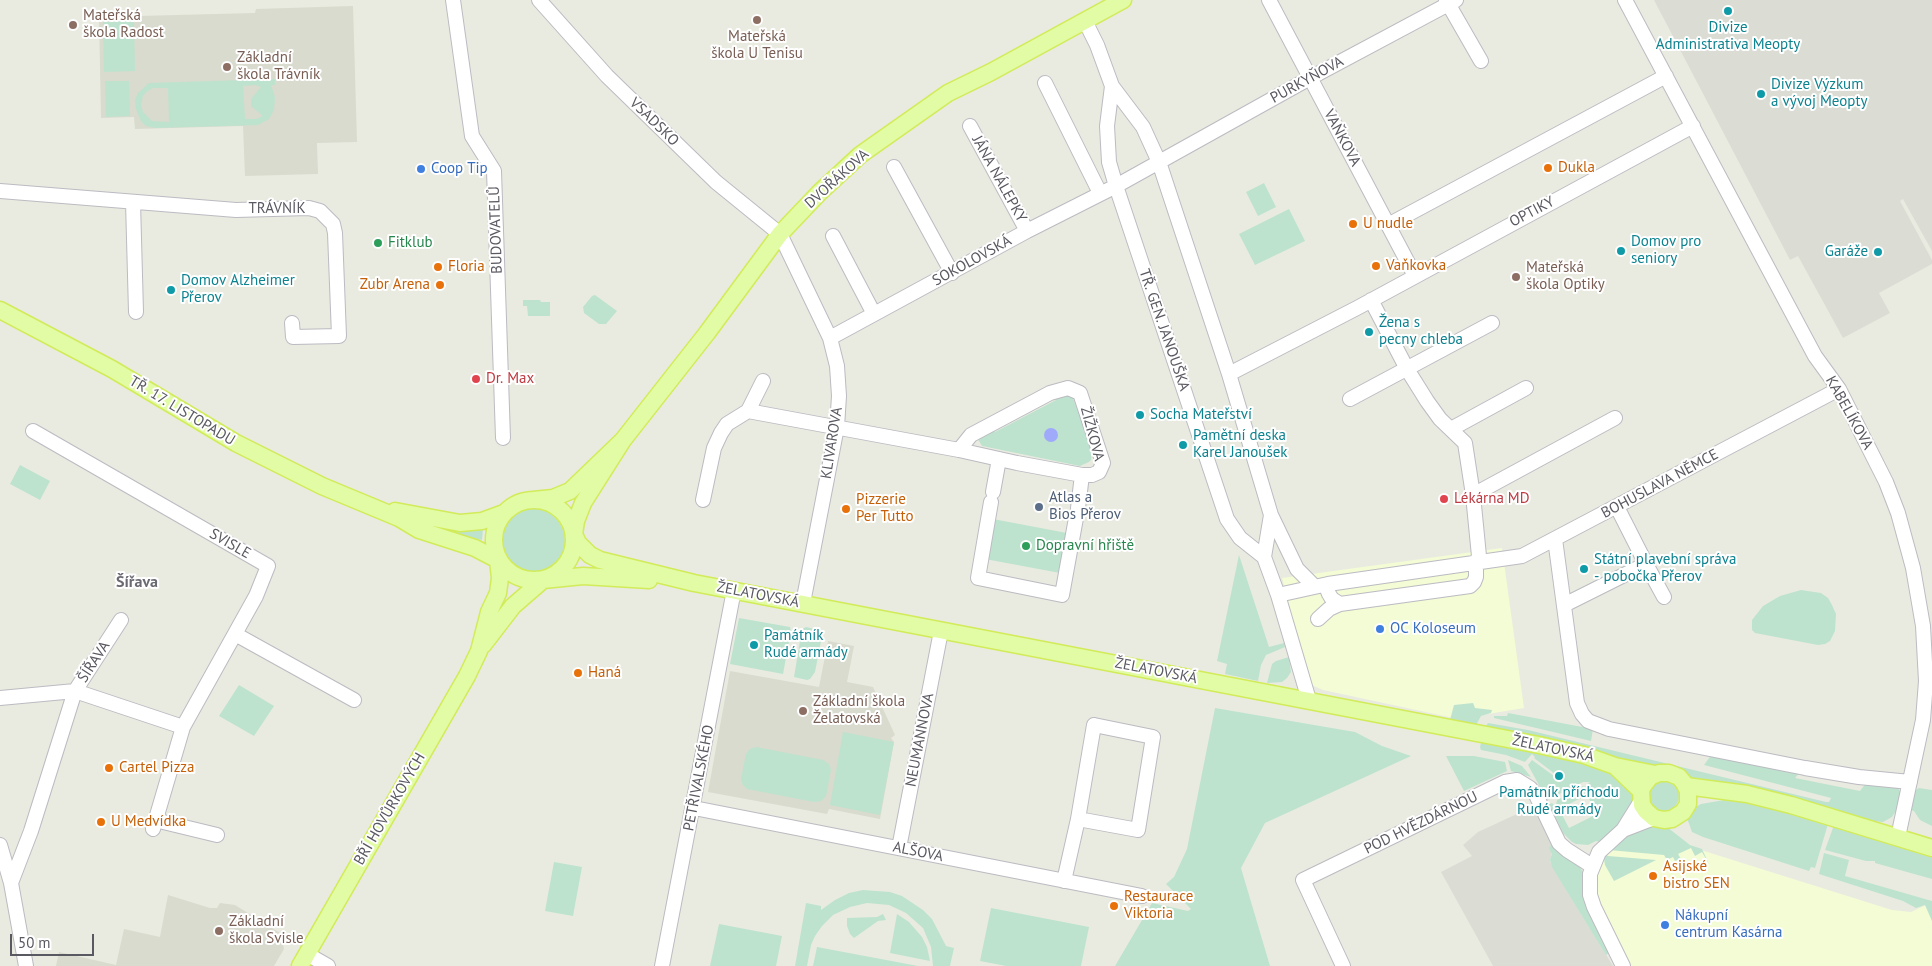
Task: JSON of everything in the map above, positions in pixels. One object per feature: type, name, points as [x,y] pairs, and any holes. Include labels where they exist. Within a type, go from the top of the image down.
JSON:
[{"type":"main road","name":"DVOŘÁKOVA","points":[[574,534],[576,521],[583,503],[623,440],[707,333],[780,234],[820,192],[860,155],[948,93],[991,72],[1123,0]]},
{"type":"main road","name":"TŘ. 17. LISTOPADU","points":[[0,310],[112,369],[236,443],[322,486],[399,518],[419,530],[466,544],[498,560]]},
{"type":"main road","name":"DVOŘÁKOVA","points":[[533,500],[553,498],[570,491],[623,440]]},
{"type":"main road","points":[[533,500],[549,503],[562,512],[572,526],[574,534],[573,551],[565,566],[551,577],[543,580],[525,580],[510,573],[498,560],[495,552],[494,534],[499,519],[517,503],[533,500]]},
{"type":"main road","name":"TŘ. 17. LISTOPADU","points":[[366,504],[429,518],[460,522],[482,521],[504,513]]},
{"type":"main road","name":"ŽELATOVSKÁ","points":[[574,534],[582,549],[600,560],[694,583],[1309,700],[1584,755],[1615,766],[1655,774],[1662,772],[1673,774],[1682,780],[1686,786],[1747,794],[1792,805],[1932,848]]},
{"type":"main road","name":"BŘÍ HOVŮRKOVÝCH","points":[[479,651],[489,612],[498,593],[500,578],[498,560]]},
{"type":"main road","name":"ŽELATOVSKÁ","points":[[543,580],[583,576],[694,583]]},
{"type":"main road","name":"BŘÍ HOVŮRKOVÝCH","points":[[303,960],[479,651],[513,606],[543,580]]},
{"type":"main road","name":"ŽELATOVSKÁ","points":[[1615,766],[1641,796],[1646,811],[1654,818],[1672,819],[1683,812],[1688,804],[1726,792]]},
{"type":"main road","points":[[1641,796],[1646,781],[1655,774]]},
{"type":"main road","points":[[1686,786],[1688,804]]},
{"type":"street","name":"BUDOVATELŮ","points":[[453,0],[472,136],[494,171],[503,438]]},
{"type":"street","name":"VAŇKOVA","points":[[1269,0],[1415,276]]},
{"type":"street","name":"KABELÍKOVA","points":[[1625,0],[1815,356],[1839,389],[1892,495],[1913,568],[1923,626],[1926,681],[1924,720],[1898,837]]},
{"type":"street","name":"KABELÍKOVA","points":[[1634,0],[1639,26]]},
{"type":"street","name":"PURKYŇOVA","points":[[1116,186],[1450,1]]},
{"type":"street","points":[[1450,1],[1481,61]]},
{"type":"street","name":"VSADSKO","points":[[544,3],[607,76],[716,182],[780,234]]},
{"type":"street","name":"TŘ. GEN. JANOUŠKA","points":[[1085,21],[1097,45],[1112,86],[1143,127],[1159,162],[1230,374],[1270,514],[1264,557],[1278,595],[1309,700]]},
{"type":"street","points":[[1388,226],[1666,76]]},
{"type":"street","points":[[1045,83],[1100,193]]},
{"type":"street","name":"TŘ. GEN. JANOUŠKA","points":[[1112,86],[1107,126],[1109,162],[1116,186],[1227,519],[1240,538],[1264,557]]},
{"type":"street","name":"JÁNA NÁLEPKY","points":[[970,126],[1028,231]]},
{"type":"street","name":"OPTIKY","points":[[1230,374],[1372,300],[1693,126]]},
{"type":"street","points":[[894,167],[952,273]]},
{"type":"street","name":"SOKOLOVSKÁ","points":[[830,338],[1028,231],[1116,186]]},
{"type":"street","name":"TRÁVNÍK","points":[[0,191],[236,210],[309,208],[320,211],[333,224],[335,233],[339,336],[293,337],[292,323]]},
{"type":"street","points":[[133,202],[136,312]]},
{"type":"street","name":"KLIVAROVA","points":[[780,234],[830,338],[837,366],[839,396],[837,427],[803,603]]},
{"type":"street","points":[[833,236],[874,314]]},
{"type":"street","points":[[1318,619],[1329,609],[1340,604],[1470,586],[1475,580],[1478,556],[1473,494],[1465,443],[1440,419],[1407,369],[1372,300]]},
{"type":"street","points":[[1350,399],[1492,323]]},
{"type":"street","points":[[703,500],[714,448],[721,433],[727,424],[748,411],[763,381]]},
{"type":"street","name":"ŽIŽKOVA","points":[[748,411],[1082,474],[1092,475],[1099,472],[1103,462],[1080,393],[1068,388],[1050,393],[971,435],[959,450]]},
{"type":"street","points":[[1451,429],[1526,388]]},
{"type":"street","name":"BOHUSLAVA NĚMCE","points":[[1278,595],[1314,586],[1522,556],[1839,389]]},
{"type":"street","points":[[1473,494],[1616,418]]},
{"type":"street","name":"SVISLE","points":[[33,431],[268,566],[256,596],[236,634],[183,727],[154,824],[218,835]]},
{"type":"street","points":[[999,459],[978,578],[1062,595],[1082,474]]},
{"type":"street","points":[[1617,507],[1664,597]]},
{"type":"street","points":[[1270,514],[1297,569],[1314,586]]},
{"type":"street","points":[[1555,539],[1577,703],[1582,714],[1592,724],[1805,768],[1859,777],[1910,782]]},
{"type":"street","points":[[1564,605],[1646,564]]},
{"type":"street","points":[[1328,584],[1327,589],[1332,599],[1340,604]]},
{"type":"street","name":"PETŘIVALSKÉHO","points":[[662,966],[694,808],[734,590]]},
{"type":"street","name":"ŠÍŘAVA","points":[[0,698],[75,691],[121,620]]},
{"type":"street","name":"NEUMANNOVA","points":[[899,848],[940,631]]},
{"type":"street","points":[[236,634],[354,700]]},
{"type":"street","points":[[11,883],[31,831],[75,691],[183,727]]},
{"type":"street","points":[[1064,881],[1078,819],[1094,726],[1153,737],[1138,830],[1078,819]]},
{"type":"street","name":"POD HVĚZDÁRNOU","points":[[1343,966],[1304,880],[1500,784],[1513,780],[1526,784],[1536,794],[1559,843],[1592,866]]},
{"type":"street","points":[[1623,966],[1594,907],[1590,881],[1592,866],[1599,852],[1623,830],[1641,796]]},
{"type":"street","name":"ALŠOVA","points":[[694,808],[1142,896]]},
{"type":"street","points":[[1623,830],[1654,818]]},
{"type":"street","points":[[0,845],[11,883],[26,966]]},
{"type":"street","points":[[303,960],[328,966]]},
{"type":"shaded area","points":[[1654,0],[1932,0],[1932,251],[1903,199],[1900,201],[1932,260],[1932,264],[1879,293],[1890,313],[1843,338],[1798,256],[1790,260]]},
{"type":"shaded area","name":"Základní škola Trávník","points":[[353,6],[357,142],[317,143],[318,174],[245,176],[243,126],[135,129],[134,117],[101,118],[99,17],[255,13],[256,9]]},
{"type":"shaded area","points":[[134,21],[135,71],[104,72],[103,22]]},
{"type":"shaded area","points":[[275,79],[275,85],[271,85],[275,97],[274,110],[269,119],[258,125],[155,128],[146,126],[141,121],[136,109],[135,100],[138,93],[149,83]],"holes":[[[255,85],[261,87],[251,99],[251,106],[263,116],[256,119],[245,119],[243,86]],[[153,88],[168,88],[169,122],[152,121],[143,112],[141,105],[143,96]]]},
{"type":"shaded area","points":[[105,81],[129,81],[130,116],[106,117]]},
{"type":"shaded area","points":[[1264,183],[1276,207],[1258,216],[1246,192]]},
{"type":"shaded area","points":[[1289,209],[1305,241],[1255,265],[1239,234]]},
{"type":"shaded area","points":[[595,295],[617,311],[606,324],[599,324],[584,313],[583,307]]},
{"type":"shaded area","points":[[523,300],[550,302],[550,316],[528,316],[527,306],[523,306]]},
{"type":"shaded area","points":[[1050,393],[1072,395],[1092,450],[1089,462],[1080,466],[982,446],[974,433],[991,424],[995,432],[1056,400]]},
{"type":"shaded area","points":[[20,465],[50,481],[40,500],[10,484]]},
{"type":"shaded area","points":[[532,508],[545,511],[555,518],[562,528],[565,541],[562,554],[555,564],[545,571],[532,574],[519,571],[509,564],[502,554],[499,541],[502,528],[509,518],[519,511]]},
{"type":"shaded area","name":"Dopravní hřiště","points":[[993,519],[1067,533],[1060,573],[985,559]]},
{"type":"shaded area","points":[[451,528],[483,529],[482,540],[450,533]]},
{"type":"shaded area","points":[[1502,548],[1524,708],[1458,719],[1323,690],[1309,684],[1282,578]]},
{"type":"shaded area","points":[[1239,555],[1269,647],[1284,643],[1285,647],[1266,655],[1261,665],[1258,681],[1225,674],[1227,664],[1217,661]]},
{"type":"shaded area","points":[[1801,590],[1821,593],[1828,598],[1832,605],[1836,614],[1835,631],[1830,641],[1818,645],[1755,633],[1752,630],[1752,620],[1763,606],[1780,596]]},
{"type":"shaded area","points":[[739,618],[790,627],[791,631],[783,674],[730,664]]},
{"type":"shaded area","points":[[806,627],[823,631],[815,672],[807,680],[794,677],[802,629]]},
{"type":"shaded area","name":"Základní škola Želatovská","points":[[828,641],[854,646],[847,682],[873,687],[895,735],[891,738],[894,742],[880,819],[829,809],[827,814],[708,792],[730,671],[819,687]]},
{"type":"shaded area","points":[[1289,657],[1291,672],[1287,678],[1282,682],[1267,683],[1272,664]]},
{"type":"shaded area","points":[[239,685],[274,706],[254,736],[219,716]]},
{"type":"shaded area","points":[[1473,703],[1475,708],[1492,710],[1491,713],[1481,716],[1476,725],[1450,720],[1454,705]]},
{"type":"shaded area","points":[[1215,708],[1355,732],[1382,746],[1411,756],[1265,823],[1241,868],[1270,966],[1115,966],[1152,903],[1188,911],[1191,909],[1166,884],[1174,877],[1187,849]]},
{"type":"shaded area","points":[[1508,713],[1593,729],[1591,741],[1494,718],[1494,716],[1507,716]]},
{"type":"shaded area","points":[[1488,723],[1528,730],[1826,802],[1829,802],[1831,798],[1704,765],[1712,754],[1800,772],[1795,778],[1860,791],[1866,783],[1897,786],[1901,793],[1899,806],[1892,817],[1883,822],[1871,821],[1750,786],[1691,779],[1655,767],[1634,764],[1590,749],[1486,726]]},
{"type":"shaded area","points":[[843,732],[894,742],[880,815],[830,805]]},
{"type":"shaded area","points":[[1481,743],[1581,761],[1615,774],[1632,791],[1634,799],[1619,824],[1600,842],[1596,841],[1588,845],[1576,844],[1563,833],[1549,804],[1552,803],[1559,810],[1556,805],[1557,800],[1580,789],[1582,786],[1584,787],[1590,782],[1583,782],[1547,800],[1528,765],[1532,760],[1554,776],[1554,779],[1557,772],[1555,774],[1534,758],[1532,754],[1525,762],[1506,755],[1481,750]],"holes":[[[1587,795],[1597,814],[1569,828],[1559,809]]]},
{"type":"shaded area","points":[[756,747],[823,760],[829,764],[831,770],[826,796],[821,801],[814,802],[747,789],[741,779],[746,754],[750,749]]},
{"type":"shaded area","points":[[1446,756],[1474,756],[1505,762],[1507,771],[1464,791]]},
{"type":"shaded area","points":[[1508,760],[1522,766],[1531,777],[1511,771]]},
{"type":"shaded area","points":[[1664,781],[1670,782],[1678,790],[1678,802],[1670,810],[1664,811],[1658,810],[1650,802],[1649,796],[1650,790],[1658,782]]},
{"type":"shaded area","points":[[1919,788],[1932,790],[1932,826],[1920,820],[1914,811],[1910,810],[1914,791]]},
{"type":"shaded area","points":[[1730,799],[1744,801],[1828,824],[1815,868],[1811,867],[1809,871],[1692,832],[1687,818],[1692,809],[1701,804]]},
{"type":"shaded area","points":[[1534,806],[1553,847],[1550,862],[1613,966],[1493,966],[1441,872],[1472,856],[1463,845],[1478,832]]},
{"type":"shaded area","points":[[1650,825],[1667,827],[1690,845],[1702,849],[1709,864],[1702,852],[1695,856],[1691,848],[1678,854],[1681,859],[1675,861],[1673,857],[1667,860],[1664,855],[1609,850],[1628,835]]},
{"type":"shaded area","points":[[1834,825],[1932,855],[1932,879],[1875,863],[1875,861],[1866,861],[1825,850]]},
{"type":"shaded area","points":[[1626,837],[1686,843],[1701,850],[1892,910],[1911,912],[1926,905],[1932,918],[1932,966],[1630,966],[1597,901],[1596,876],[1603,857]]},
{"type":"shaded area","points":[[1553,843],[1578,864],[1583,872],[1585,902],[1609,953],[1606,955],[1552,867],[1550,860],[1552,854],[1549,848]]},
{"type":"shaded area","points":[[1824,853],[1849,860],[1845,876],[1932,901],[1932,921],[1925,905],[1916,908],[1903,901],[1819,874]]},
{"type":"shaded area","points":[[1606,855],[1656,860],[1614,881],[1605,865],[1604,859]]},
{"type":"shaded area","points":[[554,862],[582,867],[573,916],[545,911]]},
{"type":"shaded area","points":[[863,890],[890,892],[902,896],[923,910],[932,919],[946,946],[954,948],[950,966],[933,966],[931,947],[923,928],[906,913],[889,905],[867,903],[850,907],[833,915],[815,936],[811,945],[807,966],[795,966],[806,903],[821,906],[821,910],[849,893]]},
{"type":"shaded area","name":"Základní škola Svisle","points":[[168,895],[210,908],[217,908],[220,903],[235,905],[280,933],[284,949],[274,966],[56,966],[59,952],[116,965],[124,929],[160,937]]},
{"type":"shaded area","points":[[991,908],[1089,927],[1081,966],[1006,966],[980,961]]},
{"type":"shaded area","points":[[883,914],[886,920],[878,921],[854,938],[850,934],[847,918],[877,917]]},
{"type":"shaded area","points":[[897,914],[909,922],[922,937],[927,947],[930,961],[890,953]]},
{"type":"shaded area","points":[[719,924],[782,936],[776,966],[710,966]]},
{"type":"shaded area","points":[[817,947],[918,966],[813,966]]},
{"type":"water","points":[[1048,428],[1054,428],[1058,435],[1054,442],[1048,442],[1044,438],[1044,432]]},
{"type":"place","name":"Divize Administrativa Meopty","points":[[1728,11]]},
{"type":"place","name":"Mateřská škola U Tenisu","points":[[757,20]]},
{"type":"place","name":"Mateřská škola Radost","points":[[73,25]]},
{"type":"place","name":"Základní škola Trávník","points":[[227,67]]},
{"type":"place","name":"Divize Výzkum a vývoj Meopty","points":[[1761,94]]},
{"type":"place","name":"Dukla","points":[[1548,168]]},
{"type":"place","name":"Coop Tip","points":[[421,169]]},
{"type":"place","name":"U nudle","points":[[1353,224]]},
{"type":"place","name":"Fitklub","points":[[378,243]]},
{"type":"place","name":"Domov pro seniory","points":[[1621,251]]},
{"type":"place","name":"Garáže","points":[[1878,252]]},
{"type":"place","name":"Vaňkovka","points":[[1376,266]]},
{"type":"place","name":"Floria","points":[[438,267]]},
{"type":"place","name":"Mateřská škola Optiky","points":[[1516,277]]},
{"type":"place","name":"Zubr Arena","points":[[440,285]]},
{"type":"place","name":"Domov Alzheimer Přerov","points":[[171,290]]},
{"type":"place","name":"Žena s pecny chleba","points":[[1369,332]]},
{"type":"place","name":"Dr. Max","points":[[476,379]]},
{"type":"place","name":"Socha Mateřství","points":[[1140,415]]},
{"type":"place","name":"Pamětní deska Karel Janoušek","points":[[1183,445]]},
{"type":"place","name":"Lékárna MD","points":[[1444,499]]},
{"type":"place","name":"Atlas a Bios Přerov","points":[[1039,507]]},
{"type":"place","name":"Pizzerie Per Tutto","points":[[846,509]]},
{"type":"place","name":"Dopravní hřiště","points":[[1026,546]]},
{"type":"place","name":"Státní plavební správa - pobočka Přerov","points":[[1584,569]]},
{"type":"place","name":"OC Koloseum","points":[[1380,629]]},
{"type":"place","name":"Památník Rudé armády","points":[[754,645]]},
{"type":"place","name":"Haná","points":[[578,673]]},
{"type":"place","name":"Základní škola Želatovská","points":[[803,711]]},
{"type":"place","name":"Cartel Pizza","points":[[109,768]]},
{"type":"place","name":"Památník příchodu Rudé armády","points":[[1559,776]]},
{"type":"place","name":"U Medvídka","points":[[101,822]]},
{"type":"place","name":"Asijské bistro SEN","points":[[1653,876]]},
{"type":"place","name":"Restaurace Viktoria","points":[[1114,906]]},
{"type":"place","name":"Nákupní centrum Kasárna","points":[[1665,925]]},
{"type":"place","name":"Základní škola Svisle","points":[[219,931]]},
{"type":"district","name":"Šířava","points":[[137,582]]}]
